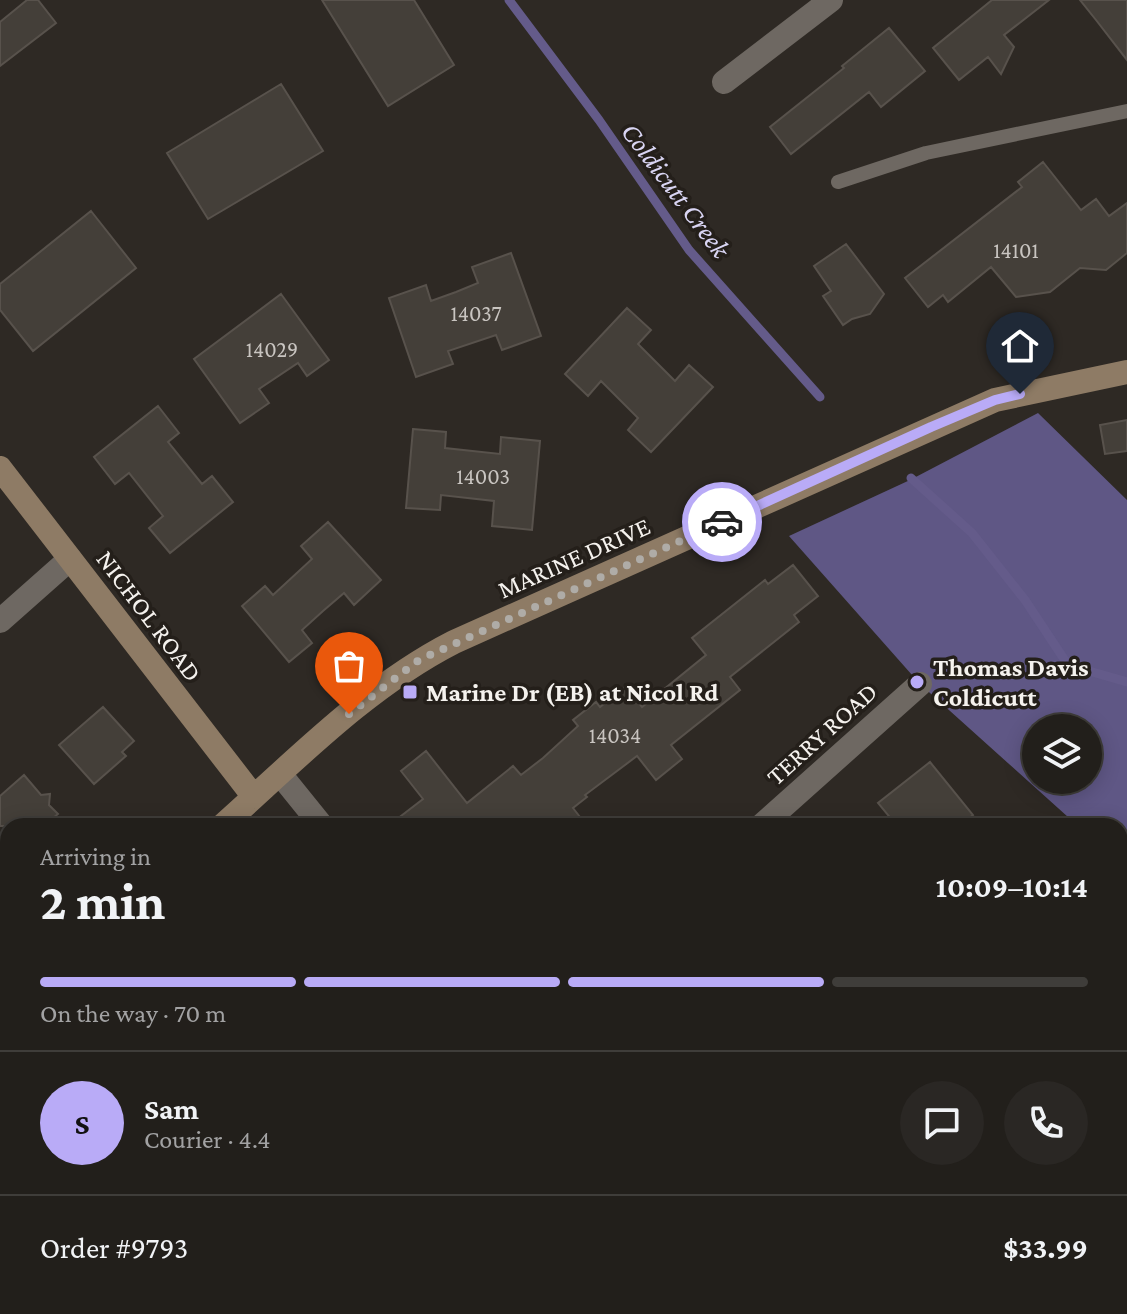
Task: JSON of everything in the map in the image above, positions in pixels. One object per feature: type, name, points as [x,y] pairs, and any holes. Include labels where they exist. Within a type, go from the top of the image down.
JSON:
[{"type":"street","points":[[724,82],[831,0]]},
{"type":"street","name":"MARINE DRIVE","points":[[231,818],[372,694],[419,660],[454,642],[995,400],[1127,372]]},
{"type":"street","name":"NICHOL ROAD","points":[[0,468],[254,797]]},
{"type":"street","points":[[0,621],[70,559]]},
{"type":"street","name":"TERRY ROAD","points":[[770,818],[920,684]]},
{"type":"street","points":[[280,774],[316,818]]},
{"type":"lane","points":[[838,182],[926,153],[1127,111]]},
{"type":"shaded area","points":[[1038,413],[1127,500],[1127,818],[1069,818],[1042,794],[1102,794],[1102,714],[1022,714],[1022,776],[920,684],[789,536],[910,480]]},
{"type":"building","points":[[27,0],[38,0],[56,23],[0,66],[0,22]]},
{"type":"building","points":[[322,0],[414,0],[454,65],[388,106]]},
{"type":"building","points":[[992,0],[1049,0],[1004,35],[1014,47],[1001,74],[988,57],[959,80],[933,48]]},
{"type":"building","points":[[1080,0],[1127,0],[1127,60],[1096,20]]},
{"type":"building","points":[[889,28],[925,71],[881,107],[869,92],[791,154],[770,127]]},
{"type":"building","points":[[281,84],[323,151],[208,219],[167,153]]},
{"type":"building","points":[[1043,162],[1081,210],[1096,199],[1109,216],[1127,203],[1127,253],[1106,270],[1080,268],[1050,292],[1016,297],[991,267],[948,302],[943,295],[928,307],[905,278],[1022,187],[1018,182]]},
{"type":"building","points":[[91,211],[136,268],[33,351],[0,310],[0,284]]},
{"type":"building","points":[[846,244],[884,294],[870,314],[843,325],[823,296],[831,291],[814,266]]},
{"type":"building","points":[[511,253],[541,336],[502,350],[496,335],[448,351],[453,364],[416,377],[389,298],[426,285],[431,301],[456,292],[478,283],[472,267]]},
{"type":"building","points":[[281,294],[329,360],[307,376],[298,363],[259,389],[269,403],[240,423],[194,359]]},
{"type":"building","points":[[627,308],[651,330],[638,344],[675,381],[689,365],[713,387],[651,452],[628,430],[638,418],[601,381],[588,396],[565,374]]},
{"type":"building","points":[[158,406],[179,433],[168,442],[202,484],[212,476],[233,502],[170,553],[149,528],[163,516],[129,473],[115,484],[94,457]]},
{"type":"building","points":[[1127,420],[1127,451],[1105,454],[1100,425]]},
{"type":"building","points":[[413,429],[446,432],[445,448],[500,454],[501,437],[540,441],[532,530],[492,526],[494,501],[441,495],[440,510],[406,508]]},
{"type":"building","points":[[328,522],[381,580],[354,605],[344,593],[323,611],[302,630],[312,643],[289,662],[242,606],[265,586],[273,595],[312,559],[301,546]]},
{"type":"building","points":[[793,565],[818,596],[794,615],[799,622],[730,677],[740,690],[671,745],[682,759],[656,780],[637,756],[585,795],[587,797],[573,808],[581,818],[398,818],[423,799],[401,771],[426,751],[467,803],[513,766],[521,775],[543,758],[578,726],[573,720],[596,702],[600,707],[626,686],[642,707],[706,655],[692,638],[765,580],[768,584]]},
{"type":"building","points":[[103,707],[134,741],[122,752],[126,756],[94,784],[59,745]]},
{"type":"building","points":[[930,762],[973,815],[969,818],[890,818],[878,803]]},
{"type":"building","points":[[24,775],[41,795],[50,794],[49,805],[58,814],[53,818],[0,818],[0,796]]},
{"type":"waterway","name":"Coldicutt Creek","points":[[509,0],[599,120],[689,250],[820,397]]},
{"type":"waterway","name":"Coldicutt Creek","points":[[911,478],[972,533],[1025,600],[1068,665],[1127,682]]},
{"type":"way so far","points":[[349,714],[419,660],[722,522]]},
{"type":"place","name":"Thomas Davis Coldicutt","points":[[917,682]]},
{"type":"place","name":"Marine Dr (EB) at Nicol Rd","points":[[410,692]]},
{"type":"route","points":[[722,522],[931,427],[995,400],[1020,394]]}]
